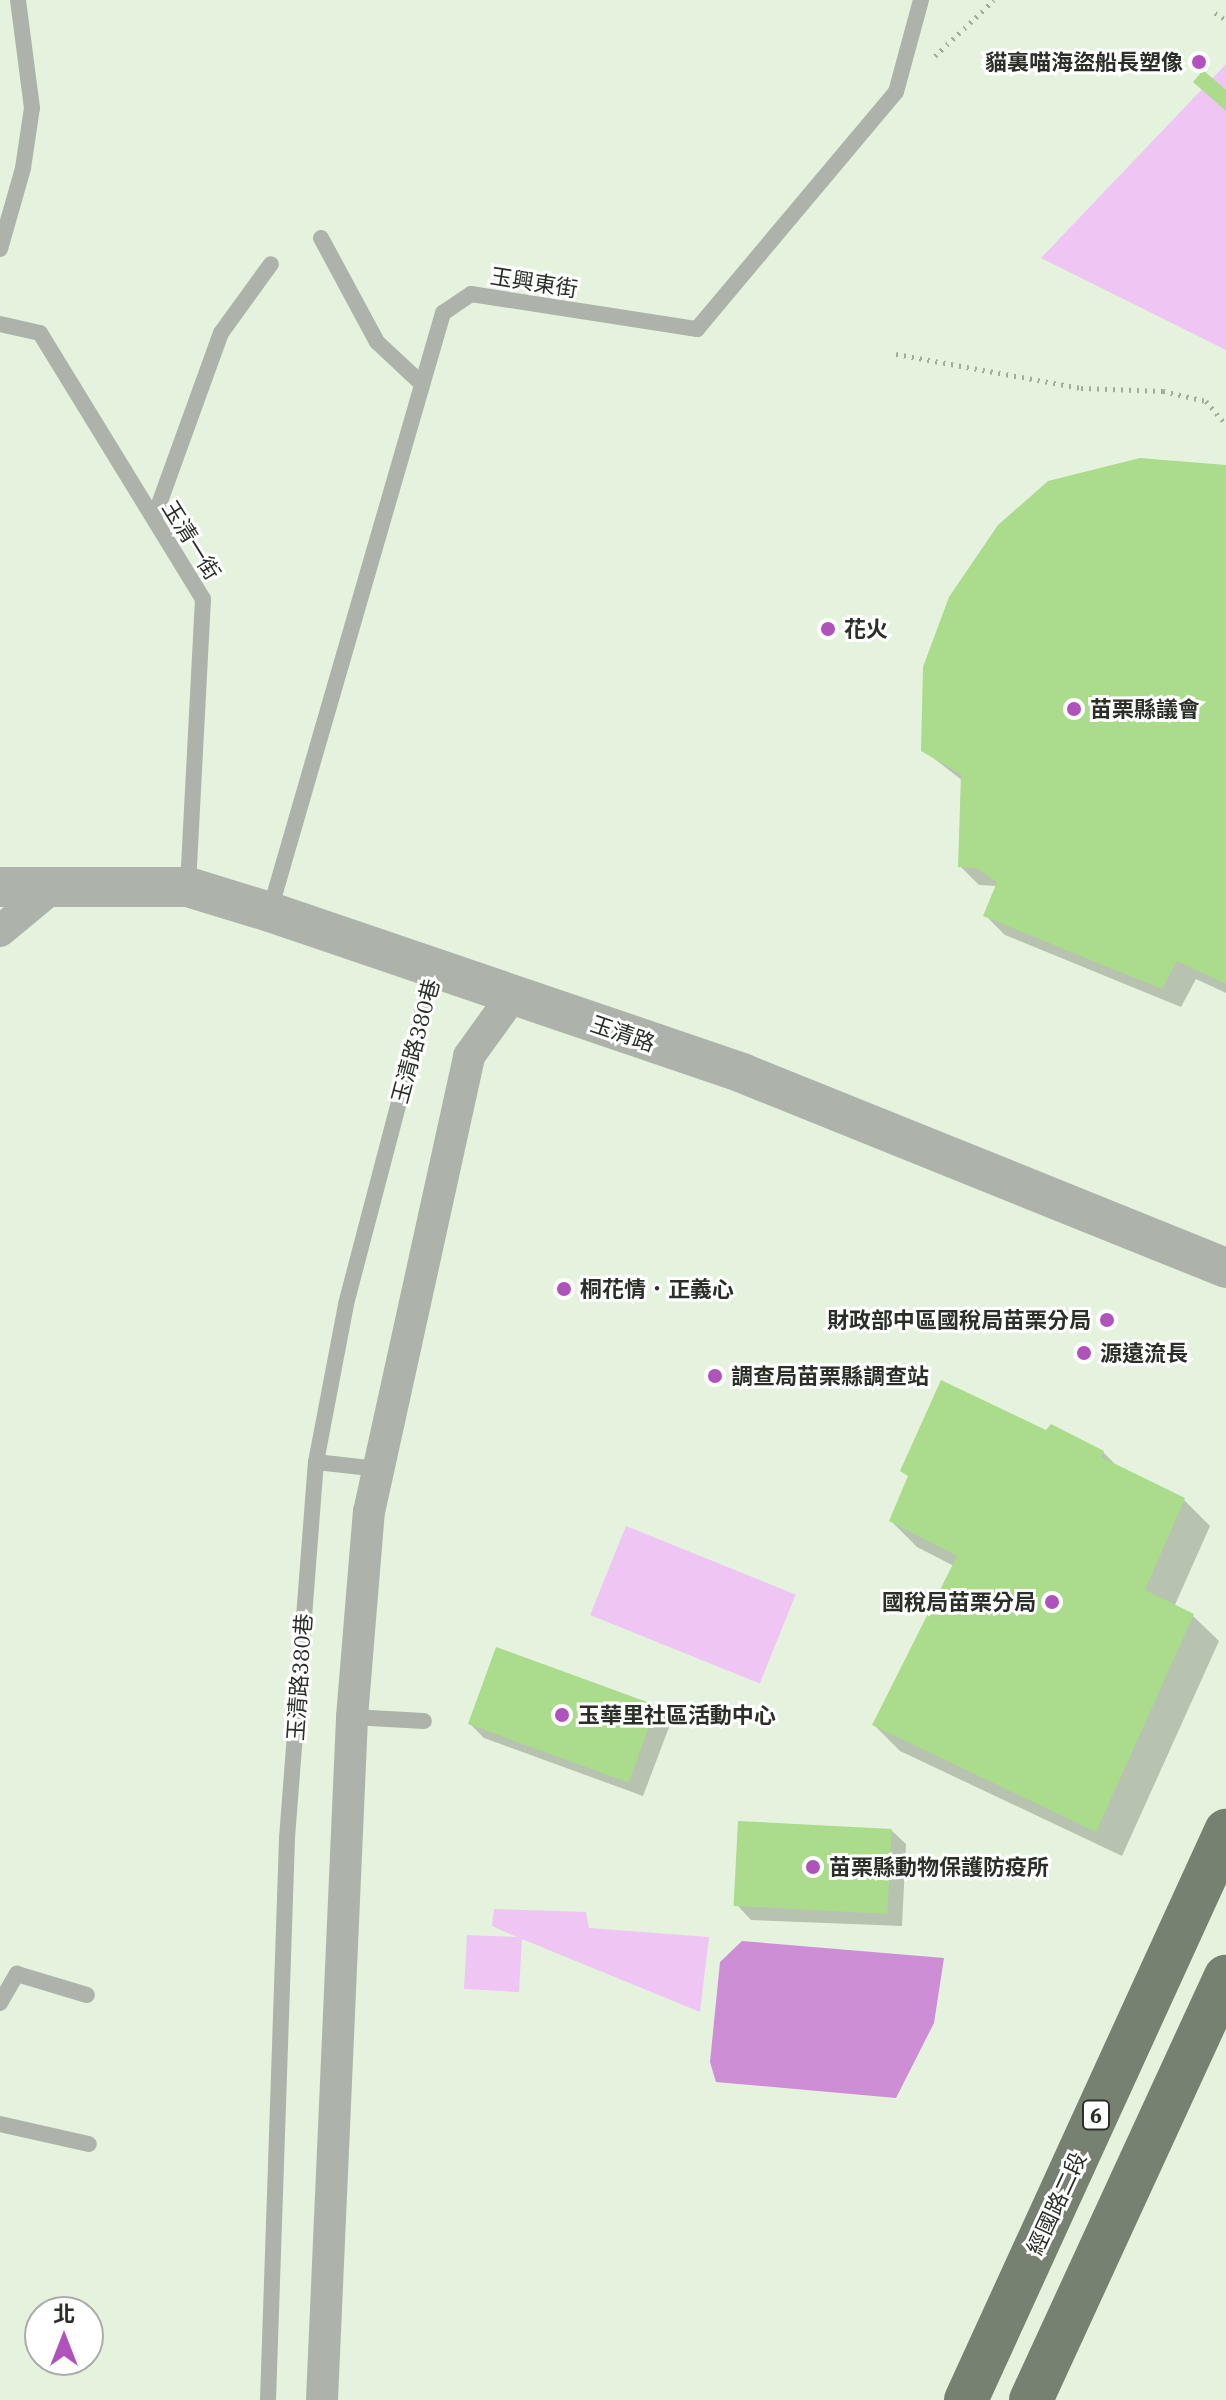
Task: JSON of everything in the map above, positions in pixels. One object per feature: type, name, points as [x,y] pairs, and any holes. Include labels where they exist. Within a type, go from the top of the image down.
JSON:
[{"type":"main road","name":"經國路二段","points":[[966,2400],[1226,1831]]},
{"type":"main road","points":[[1031,2400],[1226,1977]]},
{"type":"street","name":"玉清路","points":[[0,887],[188,887],[270,912],[742,1073],[1226,1268]]},
{"type":"street","points":[[0,931],[53,887]]},
{"type":"street","points":[[322,2400],[352,1717],[378,1469],[469,1056],[513,995]]},
{"type":"lane","points":[[0,249],[23,168],[32,108],[18,0]]},
{"type":"lane","name":"玉興東街","points":[[270,912],[443,313],[471,294],[697,329],[896,92],[921,0]]},
{"type":"lane","points":[[321,238],[377,342],[422,384]]},
{"type":"lane","points":[[154,518],[221,333],[271,264]]},
{"type":"lane","name":"玉清一街","points":[[0,324],[40,333],[203,599],[188,887]]},
{"type":"lane","name":"玉清路380巷","points":[[268,2400],[287,1838],[316,1462],[346,1304],[434,967]]},
{"type":"lane","points":[[316,1462],[378,1469]]},
{"type":"lane","points":[[352,1717],[424,1721]]},
{"type":"lane","points":[[0,2003],[17,1974],[87,1995]]},
{"type":"lane","points":[[0,2124],[89,2144]]},
{"type":"path","points":[[896,92],[994,0]]},
{"type":"path","points":[[1215,13],[1226,20]]},
{"type":"path","points":[[896,354],[1066,386],[1163,391],[1206,401],[1226,425]]},
{"type":"shaded area","points":[[1226,64],[1226,350],[1041,258]]},
{"type":"shaded area","points":[[626,1526],[796,1595],[760,1684],[590,1615]]},
{"type":"shaded area","points":[[494,1909],[586,1912],[589,1928],[709,1937],[700,2012],[522,1939],[519,1992],[464,1989],[467,1935],[517,1937],[492,1926]]},
{"type":"shaded area","points":[[742,1941],[944,1958],[934,2023],[896,2098],[716,2082],[710,2062],[720,1962]]},
{"type":"building","points":[[1203,70],[1226,90],[1226,111],[1193,82]]},
{"type":"building","name":"苗栗縣議會","points":[[1140,458],[1226,465],[1226,984],[1177,961],[1162,989],[983,916],[997,882],[976,868],[958,867],[961,774],[921,751],[923,667],[949,597],[998,525],[1048,481]]},
{"type":"building","name":"國稅局苗栗分局","points":[[941,1380],[1046,1430],[1051,1424],[1104,1451],[1101,1457],[1185,1498],[1145,1590],[1194,1614],[1096,1832],[872,1725],[957,1556],[889,1521],[908,1476],[900,1471]]},
{"type":"building","name":"玉華里社區活動中心","points":[[496,1647],[657,1705],[629,1783],[468,1724]]},
{"type":"building","name":"苗栗縣動物保護防疫所","points":[[738,1821],[892,1829],[887,1914],[734,1906]]},
{"type":"place","name":"貓裏喵海盜船長塑像","points":[[1199,62]]},
{"type":"place","name":"花火","points":[[828,629]]},
{"type":"place","name":"苗栗縣議會","points":[[1074,709]]},
{"type":"place","name":"桐花情．正義心","points":[[564,1289]]},
{"type":"place","name":"財政部中區國稅局苗栗分局","points":[[1107,1320]]},
{"type":"place","name":"源遠流長","points":[[1084,1353]]},
{"type":"place","name":"調查局苗栗縣調查站","points":[[715,1376]]},
{"type":"place","name":"國稅局苗栗分局","points":[[1052,1602]]},
{"type":"place","name":"玉華里社區活動中心","points":[[562,1715]]},
{"type":"place","name":"苗栗縣動物保護防疫所","points":[[813,1867]]}]
